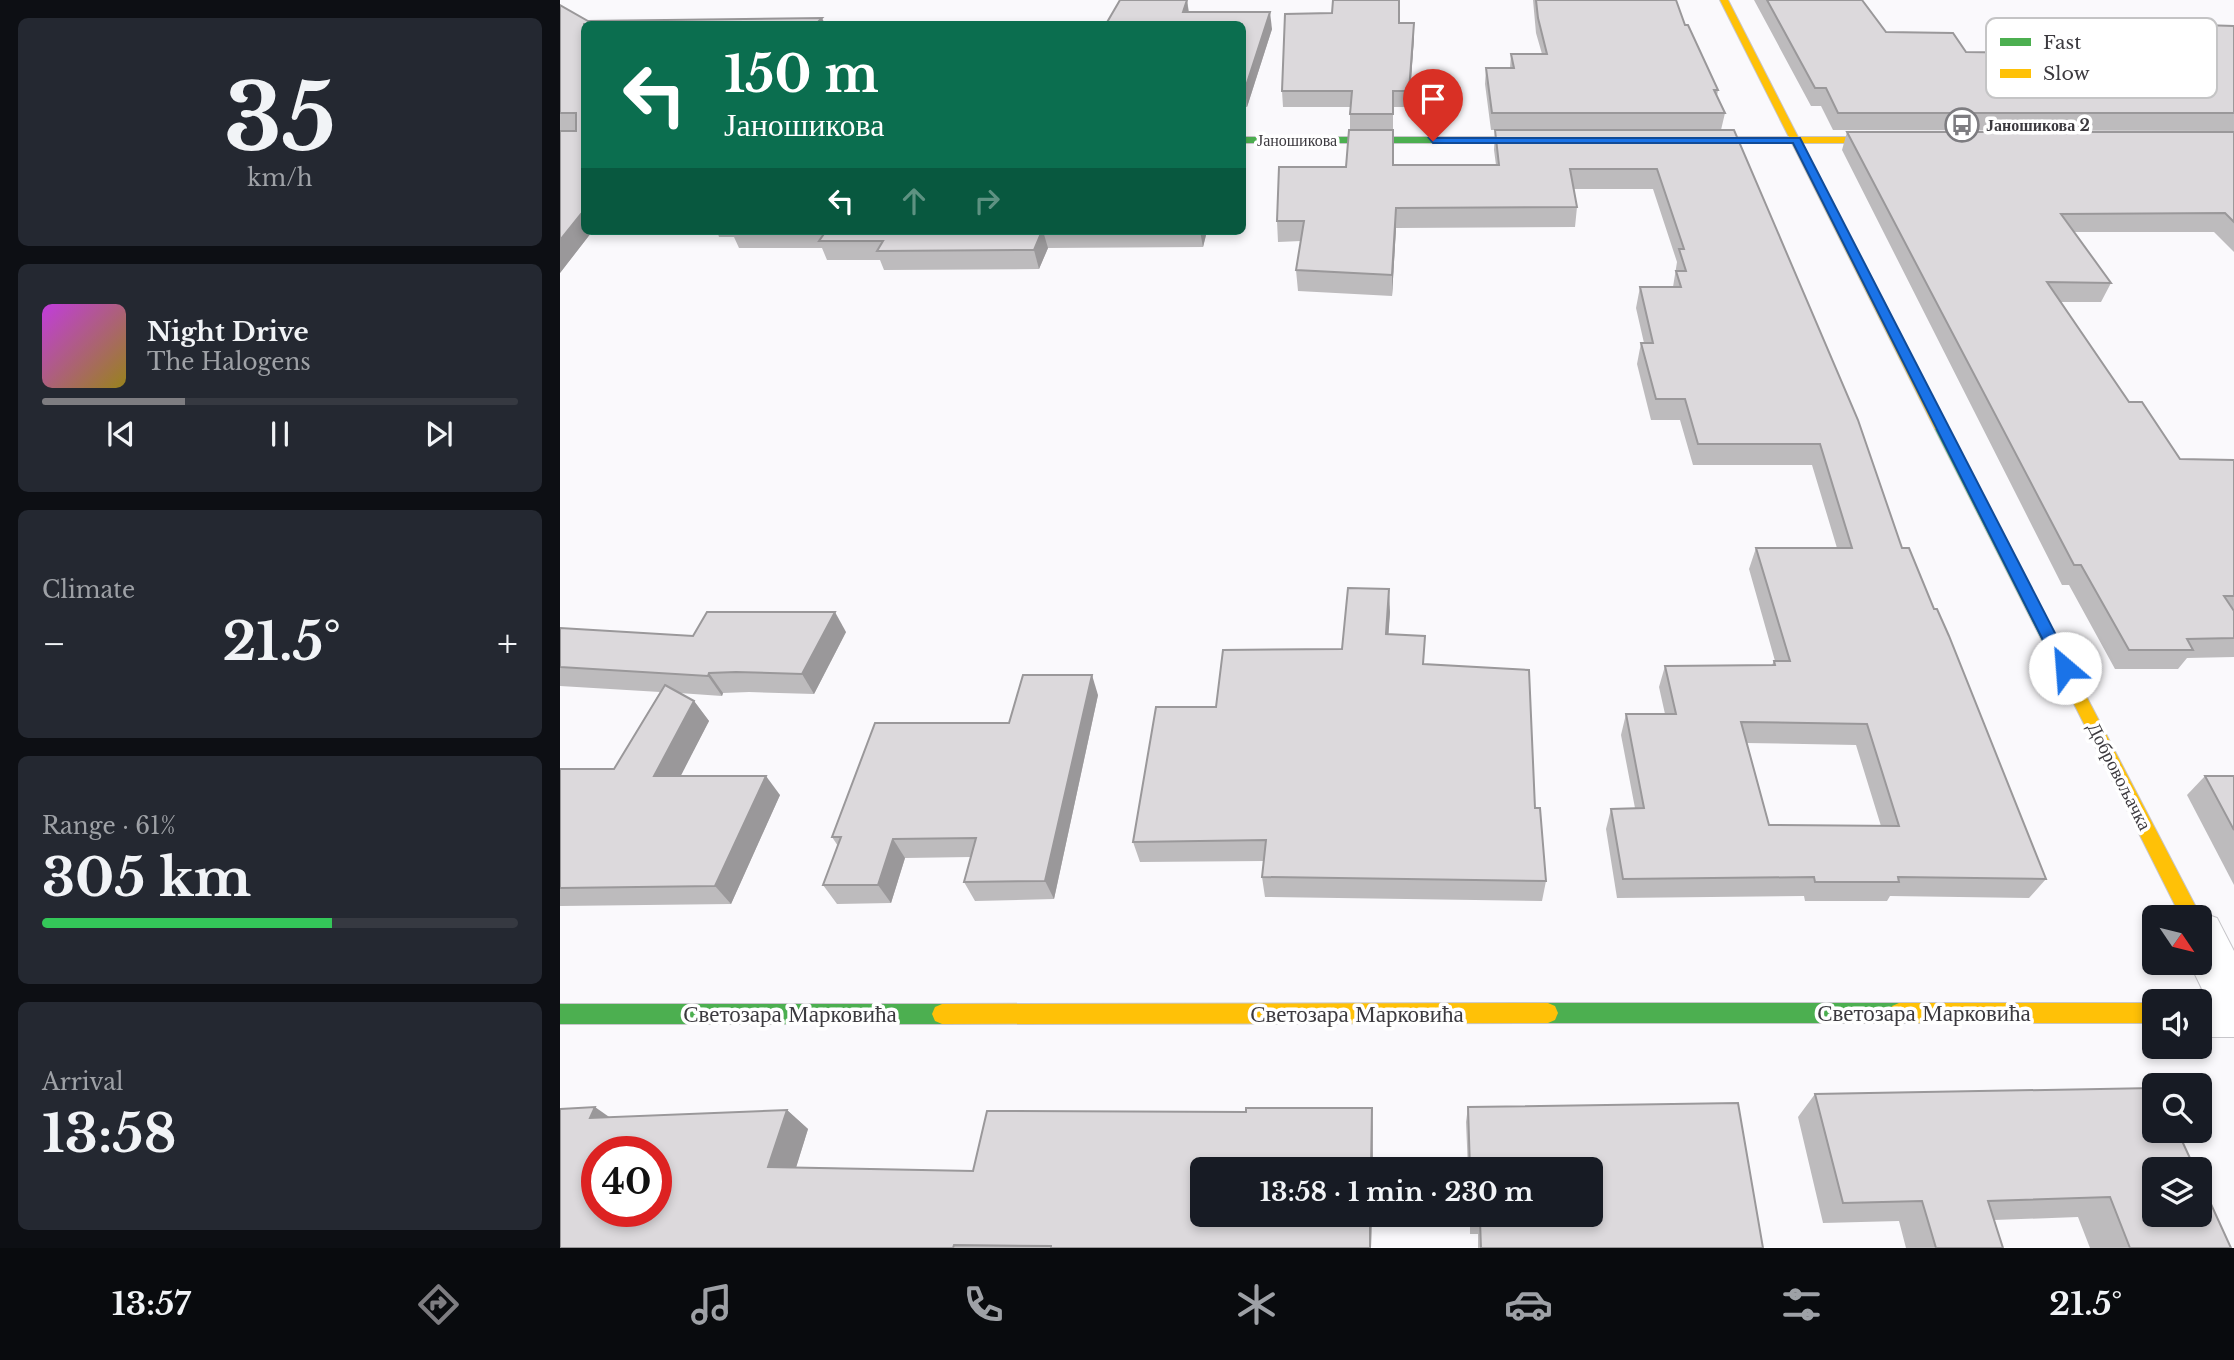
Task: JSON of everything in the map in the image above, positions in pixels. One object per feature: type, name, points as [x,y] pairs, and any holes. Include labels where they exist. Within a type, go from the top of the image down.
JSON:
[{"type":"street","name":"Добровољачка","points":[[1724,0],[2185,905]]},
{"type":"street","points":[[1675,141],[1916,140]]},
{"type":"street","name":"Јаношикова","points":[[1246,141],[1564,141]]},
{"type":"street","points":[[2212,958],[2234,1002]]},
{"type":"street","name":"Светозара Марковића","points":[[560,1014],[2142,1013]]},
{"type":"street","points":[[2212,1013],[2234,1013]]},
{"type":"building","points":[[1120,0],[1187,0],[1183,12],[1270,12],[1246,86],[1246,21],[1108,21]]},
{"type":"building","points":[[1333,0],[1399,0],[1399,23],[1414,23],[1409,91],[1393,91],[1393,114],[1350,114],[1352,91],[1282,91],[1285,14],[1332,13]]},
{"type":"building","points":[[1536,0],[1676,0],[1685,25],[1688,25],[1718,90],[1714,90],[1725,113],[1492,113],[1486,68],[1514,68],[1511,54],[1547,54]]},
{"type":"building","points":[[1767,0],[1862,0],[1886,32],[1953,33],[1966,52],[1986,52],[1986,98],[2217,98],[2217,25],[2234,26],[2234,113],[1838,113],[1826,88],[1815,88]]},
{"type":"building","points":[[560,5],[588,21],[581,21],[581,214],[560,240],[560,131],[576,131],[576,113],[560,113]]},
{"type":"building","points":[[822,18],[819,21],[588,21]]},
{"type":"building","points":[[1349,130],[1393,130],[1393,165],[1499,165],[1495,130],[1734,130],[1858,420],[1902,548],[1909,548],[1934,609],[1937,609],[1949,636],[2046,879],[1898,877],[1899,882],[1815,882],[1814,877],[1623,879],[1611,809],[1644,808],[1626,714],[1676,714],[1665,666],[1775,665],[1774,661],[1790,661],[1756,548],[1852,548],[1820,444],[1698,444],[1685,399],[1656,399],[1641,343],[1653,343],[1640,287],[1681,287],[1676,271],[1686,271],[1679,249],[1684,249],[1657,169],[1570,169],[1577,207],[1396,208],[1392,275],[1296,270],[1304,221],[1277,221],[1279,167],[1346,167]],"holes":[[[1741,722],[1867,724],[1899,826],[1769,825]]]},
{"type":"building","points":[[1847,132],[2234,132],[2234,222],[2225,213],[2061,214],[2111,283],[2047,282],[2129,402],[2142,402],[2180,459],[2234,460],[2234,596],[2224,596],[2234,611],[2234,638],[2187,639],[2193,650],[2129,650],[2081,565],[2074,565]]},
{"type":"building","points":[[823,235],[1040,235],[1034,250],[877,251],[883,241],[819,241]]},
{"type":"building","points":[[1348,588],[1389,589],[1386,634],[1425,636],[1423,664],[1529,670],[1535,808],[1540,808],[1546,881],[1262,877],[1266,840],[1133,842],[1156,707],[1216,707],[1223,650],[1342,649]]},
{"type":"building","points":[[707,612],[835,612],[802,674],[736,672],[709,673],[708,676],[560,667],[560,628],[693,636]]},
{"type":"building","points":[[1023,675],[1092,675],[1045,881],[964,882],[976,838],[893,839],[878,885],[823,885],[841,837],[832,837],[875,723],[1009,723]]},
{"type":"building","points":[[665,685],[694,701],[654,776],[766,776],[715,886],[560,888],[560,769],[614,769]]},
{"type":"building","points":[[2205,776],[2234,776],[2234,830]]},
{"type":"building","points":[[2142,1088],[2142,1143],[2183,1143],[2189,1157],[2142,1157],[2142,1227],[2212,1227],[2212,1206],[2231,1248],[2130,1248],[2110,1197],[1988,1201],[2003,1248],[1936,1248],[1922,1201],[1843,1203],[1815,1094]]},
{"type":"building","points":[[1738,1103],[1763,1248],[1481,1248],[1480,1227],[1603,1227],[1603,1157],[1470,1157],[1468,1107]]},
{"type":"building","points":[[595,1107],[590,1118],[787,1110],[768,1167],[973,1171],[987,1111],[1246,1112],[1246,1108],[1372,1108],[1371,1157],[1190,1157],[1190,1227],[1370,1227],[1370,1248],[1051,1248],[954,1245],[953,1248],[560,1248],[560,1109]]},
{"type":"traffic: fast","points":[[1246,140],[1546,140]]},
{"type":"traffic: fast","points":[[1942,429],[2074,688]]},
{"type":"traffic: fast","points":[[1548,1013],[1899,1013]]},
{"type":"traffic: fast","points":[[560,1014],[942,1014]]},
{"type":"traffic: slow","points":[[1724,0],[1942,429]]},
{"type":"traffic: slow","points":[[1687,140],[1896,140]]},
{"type":"traffic: slow","points":[[2074,688],[2185,905]]},
{"type":"traffic: slow","points":[[942,1014],[1548,1013]]},
{"type":"traffic: slow","points":[[1899,1013],[2142,1013]]},
{"type":"place","name":"Јаношикова 2","points":[[1962,125]]},
{"type":"route","points":[[1433,141],[1797,140],[2065,668]]}]
